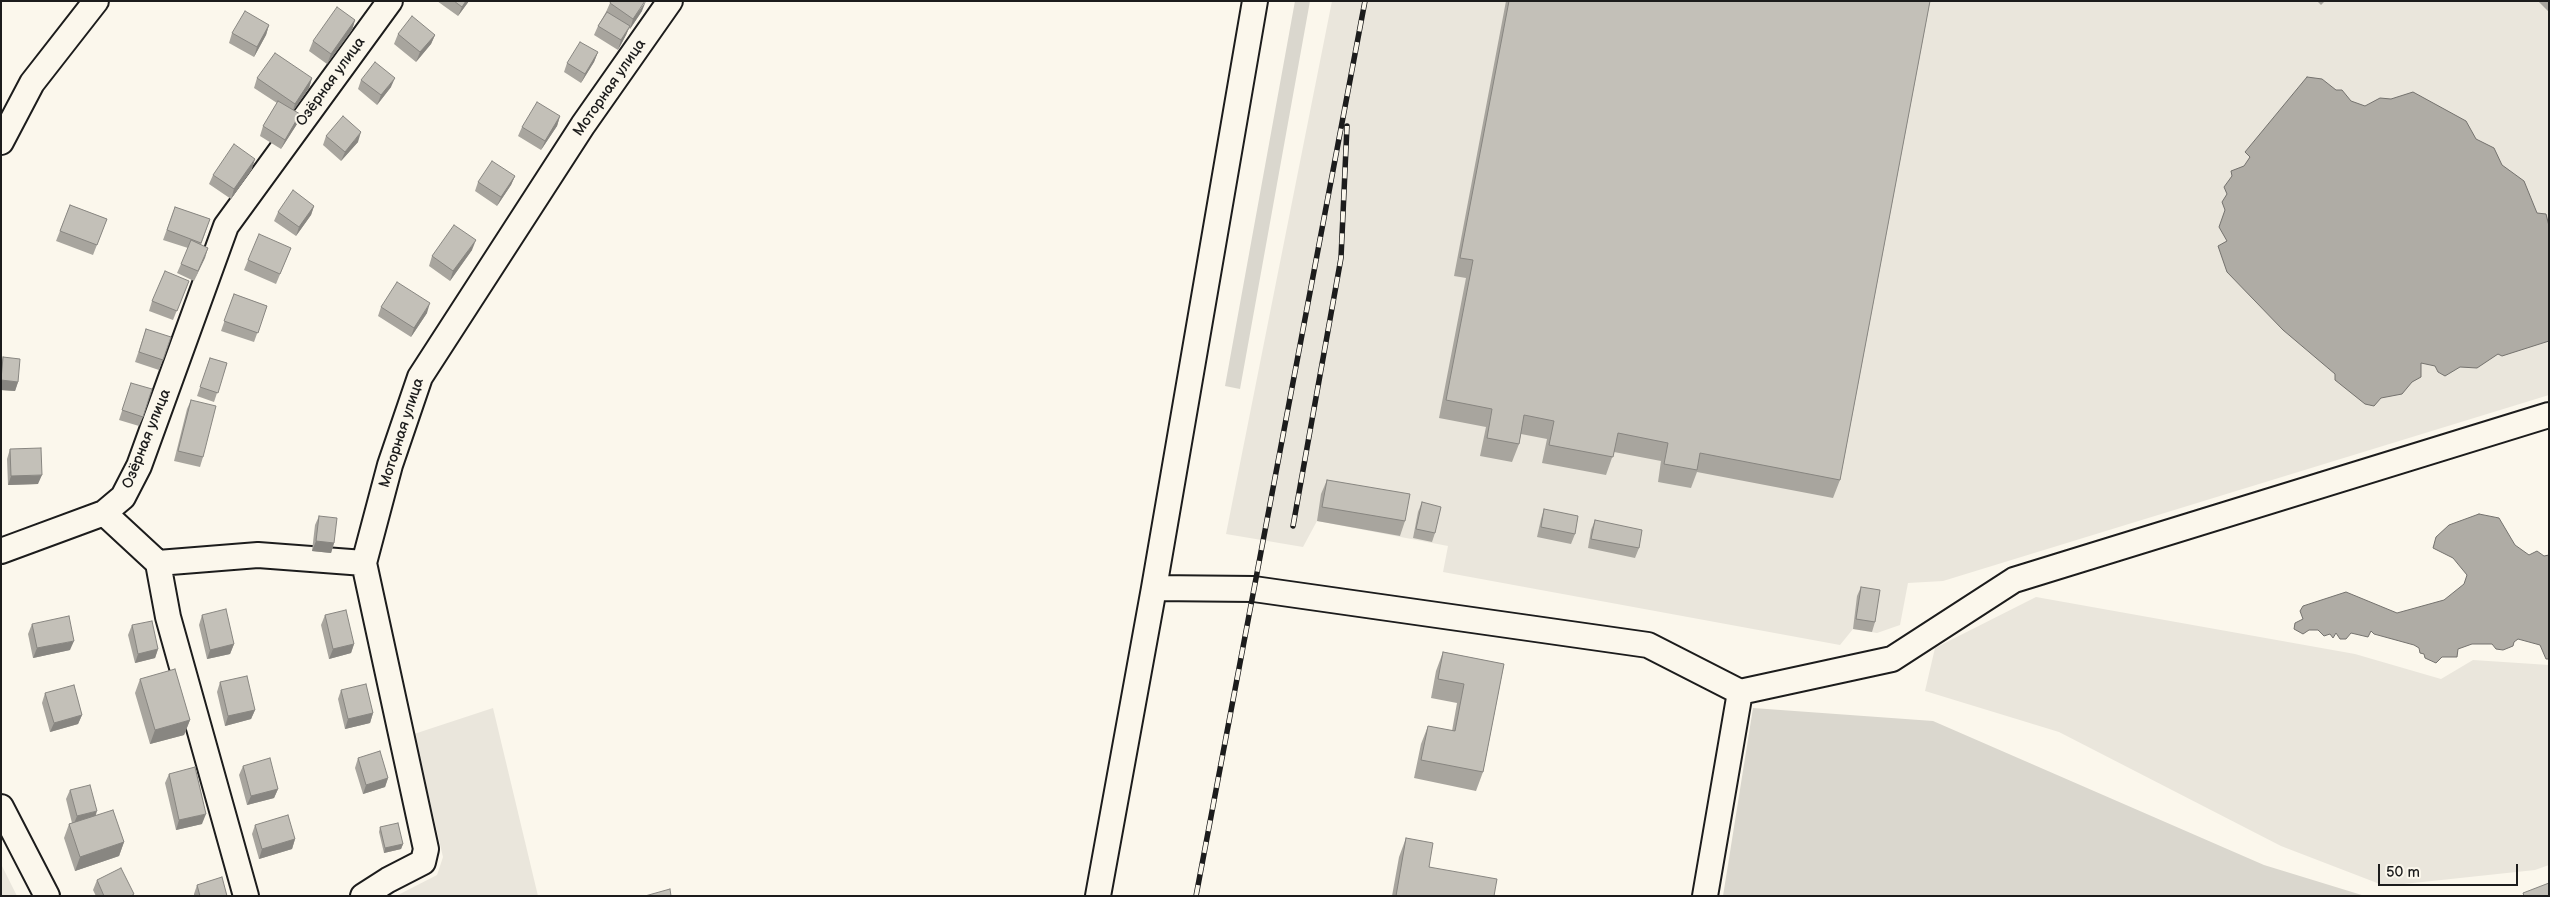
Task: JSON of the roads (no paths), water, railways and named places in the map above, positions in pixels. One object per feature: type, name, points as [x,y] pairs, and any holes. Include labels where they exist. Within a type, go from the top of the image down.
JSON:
[{"type":"street","points":[[1,142],[32,83],[96,1]]},
{"type":"street","name":"Озёрная улица","points":[[104,514],[123,497],[139,466],[226,226],[390,1]]},
{"type":"street","name":"Моторная улица","points":[[363,896],[388,880],[424,862],[426,849],[364,563],[390,465],[420,377],[583,126],[670,1]]},
{"type":"street","points":[[1098,896],[1154,588],[1255,1]]},
{"type":"street","points":[[1154,588],[1254,590],[1648,645],[1740,692],[1892,659],[2014,580],[2549,414]]},
{"type":"street","points":[[1,551],[104,514],[158,563],[168,616],[246,896]]},
{"type":"street","points":[[158,563],[258,555],[364,563]]},
{"type":"street","points":[[1704,896],[1740,692]]},
{"type":"street","points":[[1,807],[47,896]]},
{"type":"railway","points":[[1196,896],[1365,1]]},
{"type":"railway","points":[[1293,526],[1341,258],[1347,126]]}]
